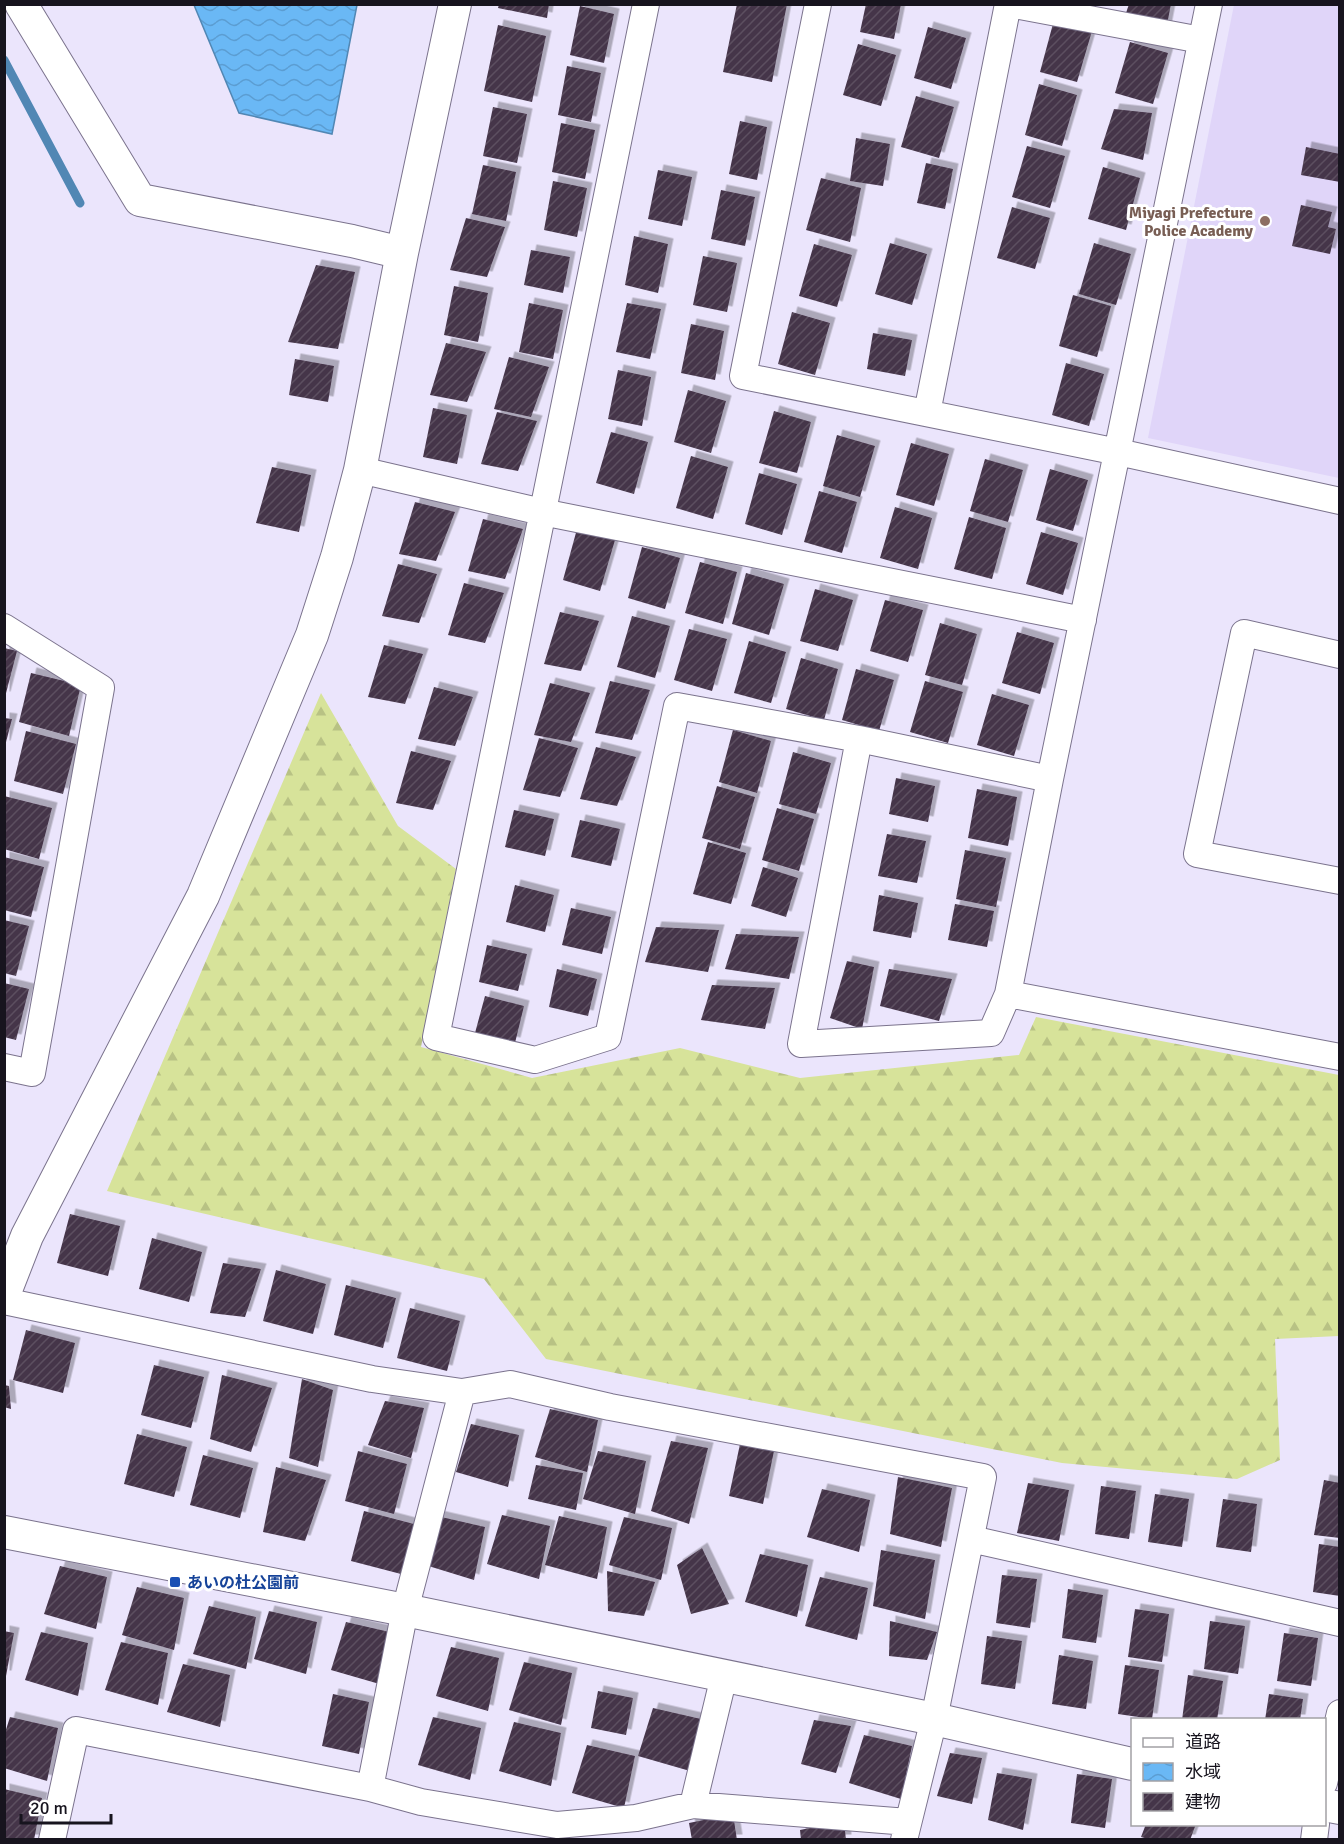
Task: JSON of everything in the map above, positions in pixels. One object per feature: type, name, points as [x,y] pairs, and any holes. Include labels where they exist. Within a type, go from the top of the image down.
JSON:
[{"type":"street","points":[[21,4],[140,200],[352,241],[402,253]]},
{"type":"street","points":[[4,1295],[27,1236],[202,896],[312,635],[337,557],[360,470],[402,253],[455,4]]},
{"type":"street","points":[[646,4],[436,1037],[536,1060],[608,1036],[677,706],[860,739],[1050,779]]},
{"type":"street","points":[[818,4],[743,376],[1119,452],[1340,501]]},
{"type":"street","points":[[927,413],[1008,4],[1201,40]]},
{"type":"street","points":[[860,739],[801,1044],[991,1033],[1008,994],[1209,4]]},
{"type":"street","points":[[360,470],[542,512],[1083,620]]},
{"type":"street","points":[[4,627],[100,688],[32,1073],[4,1067]]},
{"type":"street","points":[[1340,655],[1244,633],[1197,854],[1340,881]]},
{"type":"street","points":[[1008,994],[1340,1057]]},
{"type":"street","points":[[4,1301],[372,1379],[462,1392],[510,1384],[610,1407],[983,1477],[934,1719],[906,1831],[693,1805],[636,1818],[557,1825],[420,1802],[370,1788],[76,1730],[52,1839]]},
{"type":"street","points":[[370,1788],[405,1610],[462,1392]]},
{"type":"street","points":[[4,1532],[405,1610],[934,1719],[1131,1764]]},
{"type":"street","points":[[970,1539],[1340,1623]]},
{"type":"street","points":[[693,1805],[724,1676]]},
{"type":"street","points":[[1326,1774],[1340,1713]]},
{"type":"shaded area","name":"Miyagi Prefecture Police Academy","points":[[1234,5],[1339,5],[1339,478],[1148,438]]},
{"type":"green space","points":[[321,693],[398,826],[456,869],[421,1047],[532,1078],[680,1048],[800,1078],[1019,1055],[1036,1017],[1339,1075],[1339,1336],[1275,1339],[1280,1460],[1237,1479],[1062,1463],[546,1359],[484,1279],[107,1191]]},
{"type":"water","points":[[194,5],[357,5],[332,134],[239,113]]},
{"type":"building","points":[[499,4],[549,4],[547,18],[498,8]]},
{"type":"building","points":[[737,4],[787,4],[772,82],[723,72]]},
{"type":"building","points":[[866,4],[901,4],[894,39],[860,32]]},
{"type":"building","points":[[1129,4],[1171,4],[1166,30],[1124,19]]},
{"type":"building","points":[[580,6],[614,14],[604,63],[570,55]]},
{"type":"building","points":[[1054,20],[1092,31],[1077,82],[1040,72]]},
{"type":"building","points":[[498,25],[546,36],[532,102],[484,91]]},
{"type":"building","points":[[928,27],[966,38],[951,89],[914,78]]},
{"type":"building","points":[[1130,42],[1168,53],[1153,104],[1115,93]]},
{"type":"building","points":[[858,44],[896,55],[881,106],[843,95]]},
{"type":"building","points":[[567,66],[601,73],[591,122],[558,115]]},
{"type":"building","points":[[1039,84],[1077,95],[1062,146],[1025,135]]},
{"type":"building","points":[[916,96],[954,107],[939,158],[901,147]]},
{"type":"building","points":[[493,107],[527,114],[517,163],[483,156]]},
{"type":"building","points":[[1114,109],[1152,113],[1143,160],[1101,149]]},
{"type":"building","points":[[740,121],[767,127],[757,180],[729,174]]},
{"type":"building","points":[[561,123],[595,130],[585,179],[552,172]]},
{"type":"building","points":[[856,138],[890,144],[883,186],[850,181]]},
{"type":"building","points":[[1027,146],[1065,156],[1050,208],[1012,197]]},
{"type":"building","points":[[1306,147],[1340,154],[1340,182],[1301,175]]},
{"type":"building","points":[[926,163],[953,169],[945,209],[917,203]]},
{"type":"building","points":[[483,165],[516,172],[506,221],[472,214]]},
{"type":"building","points":[[1103,167],[1140,178],[1126,230],[1088,219]]},
{"type":"building","points":[[658,170],[692,177],[682,226],[648,219]]},
{"type":"building","points":[[821,178],[861,188],[850,242],[806,230]]},
{"type":"building","points":[[553,181],[587,188],[577,237],[544,230]]},
{"type":"building","points":[[721,190],[755,197],[745,246],[711,239]]},
{"type":"building","points":[[1301,205],[1332,212],[1328,227],[1336,229],[1330,254],[1292,246]]},
{"type":"building","points":[[1012,207],[1050,218],[1035,269],[997,258]]},
{"type":"building","points":[[466,218],[505,227],[487,277],[450,270]]},
{"type":"building","points":[[634,236],[668,244],[658,293],[625,285]]},
{"type":"building","points":[[890,243],[927,254],[912,305],[875,294]]},
{"type":"building","points":[[1094,243],[1131,254],[1116,305],[1079,294]]},
{"type":"building","points":[[814,244],[852,255],[837,307],[799,296]]},
{"type":"building","points":[[531,250],[570,257],[563,293],[524,285]]},
{"type":"building","points":[[703,256],[737,263],[727,312],[693,305]]},
{"type":"building","points":[[316,265],[355,272],[338,349],[288,342]]},
{"type":"building","points":[[454,286],[488,293],[478,342],[444,335]]},
{"type":"building","points":[[1073,295],[1111,306],[1097,357],[1059,346]]},
{"type":"building","points":[[529,303],[563,310],[553,359],[519,352]]},
{"type":"building","points":[[627,303],[661,309],[650,359],[616,352]]},
{"type":"building","points":[[792,312],[830,323],[815,375],[778,364]]},
{"type":"building","points":[[691,324],[724,331],[715,380],[681,373]]},
{"type":"building","points":[[873,333],[912,340],[905,376],[867,369]]},
{"type":"building","points":[[446,343],[486,352],[467,402],[430,395]]},
{"type":"building","points":[[509,357],[549,367],[531,417],[494,409]]},
{"type":"building","points":[[295,359],[334,366],[328,402],[289,395]]},
{"type":"building","points":[[1066,363],[1104,374],[1089,426],[1052,415]]},
{"type":"building","points":[[618,370],[651,377],[642,426],[608,419]]},
{"type":"building","points":[[688,390],[726,401],[711,453],[674,442]]},
{"type":"building","points":[[433,408],[467,415],[457,464],[423,457]]},
{"type":"building","points":[[774,411],[811,422],[797,473],[759,463]]},
{"type":"building","points":[[497,412],[537,421],[518,471],[481,464]]},
{"type":"building","points":[[611,432],[648,442],[634,494],[596,483]]},
{"type":"building","points":[[837,435],[875,446],[860,497],[823,486]]},
{"type":"building","points":[[911,443],[949,454],[934,506],[896,495]]},
{"type":"building","points":[[691,456],[728,467],[713,519],[676,508]]},
{"type":"building","points":[[985,459],[1023,470],[1008,522],[970,511]]},
{"type":"building","points":[[272,467],[311,475],[299,532],[256,523]]},
{"type":"building","points":[[1050,469],[1088,480],[1073,531],[1036,520]]},
{"type":"building","points":[[759,473],[797,484],[782,535],[745,524]]},
{"type":"building","points":[[819,491],[857,502],[842,553],[804,542]]},
{"type":"building","points":[[415,502],[455,512],[436,561],[399,554]]},
{"type":"building","points":[[895,507],[932,518],[918,569],[880,558]]},
{"type":"building","points":[[969,517],[1006,528],[992,579],[954,569]]},
{"type":"building","points":[[483,519],[523,529],[505,579],[468,571]]},
{"type":"building","points":[[577,529],[615,540],[600,591],[563,580]]},
{"type":"building","points":[[1041,532],[1078,543],[1063,595],[1026,584]]},
{"type":"building","points":[[642,547],[680,558],[665,609],[628,598]]},
{"type":"building","points":[[700,562],[737,572],[723,624],[685,613]]},
{"type":"building","points":[[398,564],[437,574],[419,623],[382,616]]},
{"type":"building","points":[[746,573],[784,584],[769,635],[732,624]]},
{"type":"building","points":[[464,583],[504,593],[485,643],[448,635]]},
{"type":"building","points":[[815,589],[853,600],[838,651],[800,641]]},
{"type":"building","points":[[885,600],[923,610],[908,662],[870,651]]},
{"type":"building","points":[[560,612],[599,621],[581,671],[544,664]]},
{"type":"building","points":[[632,616],[670,626],[655,678],[617,667]]},
{"type":"building","points":[[940,623],[977,634],[962,685],[925,675]]},
{"type":"building","points":[[689,629],[727,639],[712,691],[674,680]]},
{"type":"building","points":[[1017,632],[1054,643],[1040,694],[1002,683]]},
{"type":"building","points":[[749,641],[786,652],[771,703],[734,693]]},
{"type":"building","points":[[384,645],[423,654],[405,704],[368,697]]},
{"type":"building","points":[[4,648],[17,651],[5,697],[4,697]]},
{"type":"building","points":[[801,658],[838,669],[824,720],[786,709]]},
{"type":"building","points":[[856,669],[894,680],[879,731],[842,720]]},
{"type":"building","points":[[31,673],[81,685],[69,736],[19,722]]},
{"type":"building","points":[[610,681],[650,690],[632,740],[595,733]]},
{"type":"building","points":[[925,681],[963,692],[948,743],[910,732]]},
{"type":"building","points":[[550,683],[590,693],[571,742],[534,735]]},
{"type":"building","points":[[434,687],[473,697],[455,746],[418,739]]},
{"type":"building","points":[[992,694],[1029,705],[1014,756],[977,745]]},
{"type":"building","points":[[4,718],[12,719],[5,746],[4,746]]},
{"type":"building","points":[[733,730],[771,741],[757,793],[719,782]]},
{"type":"building","points":[[26,731],[76,744],[63,794],[14,781]]},
{"type":"building","points":[[539,738],[578,748],[560,797],[523,790]]},
{"type":"building","points":[[596,747],[636,757],[617,806],[580,799]]},
{"type":"building","points":[[411,751],[451,761],[433,810],[396,803]]},
{"type":"building","points":[[793,752],[831,763],[816,814],[779,804]]},
{"type":"building","points":[[896,778],[935,786],[928,822],[889,814]]},
{"type":"building","points":[[717,786],[755,797],[740,849],[702,838]]},
{"type":"building","points":[[977,789],[1017,797],[1008,846],[968,838]]},
{"type":"building","points":[[4,796],[52,808],[39,859],[4,849]]},
{"type":"building","points":[[777,808],[814,819],[799,871],[762,860]]},
{"type":"building","points":[[514,810],[554,819],[545,856],[505,847]]},
{"type":"building","points":[[580,820],[620,829],[611,866],[571,857]]},
{"type":"building","points":[[887,834],[926,841],[917,883],[878,876]]},
{"type":"building","points":[[708,842],[746,853],[731,904],[693,894]]},
{"type":"building","points":[[965,850],[1006,858],[996,907],[956,899]]},
{"type":"building","points":[[4,857],[44,867],[31,917],[4,910]]},
{"type":"building","points":[[763,867],[798,878],[786,917],[751,906]]},
{"type":"building","points":[[515,885],[554,895],[545,932],[506,922]]},
{"type":"building","points":[[879,895],[918,903],[911,938],[873,931]]},
{"type":"building","points":[[955,904],[994,911],[987,947],[948,940]]},
{"type":"building","points":[[571,908],[611,917],[602,954],[562,945]]},
{"type":"building","points":[[4,920],[29,926],[16,976],[4,973]]},
{"type":"building","points":[[656,927],[719,930],[708,972],[645,962]]},
{"type":"building","points":[[736,934],[799,937],[789,979],[725,969]]},
{"type":"building","points":[[487,945],[527,954],[518,991],[479,982]]},
{"type":"building","points":[[847,961],[874,967],[862,1029],[830,1018]]},
{"type":"building","points":[[557,969],[597,979],[588,1016],[549,1007]]},
{"type":"building","points":[[889,969],[952,979],[939,1021],[880,1006]]},
{"type":"building","points":[[4,983],[29,989],[16,1040],[4,1037]]},
{"type":"building","points":[[712,985],[775,988],[765,1029],[701,1020]]},
{"type":"building","points":[[485,996],[524,1006],[515,1043],[475,1033]]},
{"type":"building","points":[[70,1214],[120,1226],[108,1276],[57,1263]]},
{"type":"building","points":[[152,1238],[202,1252],[189,1302],[139,1289]]},
{"type":"building","points":[[223,1263],[261,1269],[245,1317],[210,1313]]},
{"type":"building","points":[[276,1270],[326,1284],[313,1334],[263,1321]]},
{"type":"building","points":[[346,1285],[396,1298],[383,1348],[334,1335]]},
{"type":"building","points":[[410,1308],[460,1321],[447,1371],[397,1358]]},
{"type":"building","points":[[26,1330],[75,1343],[63,1393],[13,1380]]},
{"type":"building","points":[[154,1365],[204,1377],[191,1428],[141,1415]]},
{"type":"building","points":[[222,1375],[272,1388],[251,1452],[210,1439]]},
{"type":"building","points":[[302,1379],[333,1390],[318,1467],[289,1458]]},
{"type":"building","points":[[4,1385],[9,1386],[11,1409],[4,1407]]},
{"type":"building","points":[[385,1401],[424,1408],[411,1458],[368,1445]]},
{"type":"building","points":[[550,1409],[598,1420],[587,1472],[535,1457]]},
{"type":"building","points":[[471,1424],[519,1435],[508,1487],[456,1472]]},
{"type":"building","points":[[137,1434],[187,1447],[174,1497],[124,1484]]},
{"type":"building","points":[[671,1441],[708,1448],[689,1524],[651,1511]]},
{"type":"building","points":[[740,1444],[774,1451],[763,1504],[729,1496]]},
{"type":"building","points":[[358,1451],[407,1464],[394,1514],[345,1501]]},
{"type":"building","points":[[598,1451],[646,1461],[635,1514],[583,1499]]},
{"type":"building","points":[[203,1455],[253,1468],[240,1518],[190,1505]]},
{"type":"building","points":[[536,1465],[583,1473],[576,1510],[528,1499]]},
{"type":"building","points":[[276,1467],[326,1480],[305,1541],[263,1532]]},
{"type":"building","points":[[898,1477],[952,1488],[941,1547],[890,1534]]},
{"type":"building","points":[[1324,1480],[1340,1483],[1340,1538],[1314,1535]]},
{"type":"building","points":[[1028,1483],[1069,1490],[1059,1541],[1017,1533]]},
{"type":"building","points":[[1101,1486],[1136,1491],[1129,1539],[1095,1534]]},
{"type":"building","points":[[822,1489],[870,1500],[859,1552],[807,1537]]},
{"type":"building","points":[[1155,1494],[1189,1499],[1182,1547],[1148,1542]]},
{"type":"building","points":[[1223,1499],[1257,1504],[1251,1552],[1216,1547]]},
{"type":"building","points":[[364,1511],[414,1524],[401,1574],[351,1561]]},
{"type":"building","points":[[502,1515],[550,1526],[539,1579],[487,1564]]},
{"type":"building","points":[[437,1516],[485,1527],[474,1580],[422,1564]]},
{"type":"building","points":[[559,1516],[607,1527],[597,1579],[545,1565]]},
{"type":"building","points":[[624,1517],[672,1528],[661,1580],[609,1565]]},
{"type":"building","points":[[1319,1544],[1340,1547],[1340,1596],[1313,1592]]},
{"type":"building","points":[[702,1548],[729,1604],[691,1614],[677,1565]]},
{"type":"building","points":[[881,1550],[935,1560],[925,1619],[873,1606]]},
{"type":"building","points":[[760,1554],[808,1565],[797,1617],[745,1602]]},
{"type":"building","points":[[60,1566],[107,1577],[96,1629],[44,1614]]},
{"type":"building","points":[[607,1571],[655,1582],[644,1616],[608,1611]]},
{"type":"building","points":[[1002,1575],[1037,1579],[1030,1628],[996,1623]]},
{"type":"building","points":[[820,1577],[868,1588],[857,1640],[805,1626]]},
{"type":"building","points":[[137,1587],[184,1598],[174,1650],[122,1635]]},
{"type":"building","points":[[1068,1589],[1103,1595],[1096,1643],[1062,1638]]},
{"type":"building","points":[[209,1606],[256,1617],[246,1669],[193,1654]]},
{"type":"building","points":[[1135,1609],[1169,1614],[1162,1662],[1128,1657]]},
{"type":"building","points":[[269,1611],[317,1622],[306,1674],[254,1659]]},
{"type":"building","points":[[890,1621],[937,1632],[927,1660],[889,1656]]},
{"type":"building","points":[[1210,1621],[1245,1626],[1238,1674],[1204,1669]]},
{"type":"building","points":[[346,1622],[394,1633],[383,1685],[331,1670]]},
{"type":"building","points":[[4,1631],[14,1633],[6,1676],[4,1676]]},
{"type":"building","points":[[41,1632],[88,1643],[78,1696],[25,1680]]},
{"type":"building","points":[[1284,1633],[1318,1638],[1311,1686],[1277,1681]]},
{"type":"building","points":[[987,1636],[1022,1641],[1015,1689],[981,1684]]},
{"type":"building","points":[[121,1642],[168,1653],[158,1705],[105,1690]]},
{"type":"building","points":[[451,1647],[499,1658],[488,1711],[436,1696]]},
{"type":"building","points":[[1059,1655],[1093,1661],[1086,1709],[1052,1704]]},
{"type":"building","points":[[524,1662],[572,1673],[561,1725],[509,1710]]},
{"type":"building","points":[[183,1664],[230,1675],[220,1727],[167,1712]]},
{"type":"building","points":[[1125,1665],[1159,1670],[1152,1718],[1118,1714]]},
{"type":"building","points":[[1188,1675],[1223,1681],[1217,1718],[1182,1718]]},
{"type":"building","points":[[598,1691],[633,1698],[626,1735],[591,1728]]},
{"type":"building","points":[[333,1694],[369,1702],[359,1754],[322,1746]]},
{"type":"building","points":[[1269,1694],[1303,1699],[1300,1718],[1265,1718]]},
{"type":"building","points":[[653,1708],[701,1719],[690,1771],[638,1756]]},
{"type":"building","points":[[10,1717],[58,1728],[47,1781],[4,1768],[4,1736]]},
{"type":"building","points":[[433,1717],[481,1728],[470,1780],[418,1765]]},
{"type":"building","points":[[814,1720],[851,1726],[836,1773],[801,1764]]},
{"type":"building","points":[[514,1722],[561,1733],[551,1786],[499,1771]]},
{"type":"building","points":[[864,1735],[912,1746],[901,1799],[849,1783]]},
{"type":"building","points":[[587,1745],[635,1756],[624,1808],[572,1793]]},
{"type":"building","points":[[950,1753],[982,1758],[972,1804],[937,1796]]},
{"type":"building","points":[[997,1773],[1032,1779],[1023,1830],[988,1820]]},
{"type":"building","points":[[1077,1774],[1112,1779],[1105,1828],[1071,1823]]},
{"type":"building","points":[[4,1789],[42,1798],[34,1840],[4,1840]]},
{"type":"building","points":[[733,1814],[737,1840],[692,1840],[689,1823]]},
{"type":"building","points":[[844,1821],[846,1840],[801,1840],[800,1830]]},
{"type":"building","points":[[1145,1826],[1195,1826],[1190,1840],[1152,1840],[1141,1837]]},
{"type":"waterway","points":[[4,60],[80,203]]},
{"type":"place","name":"Miyagi Prefecture Police Academy","points":[[1265,221]]},
{"type":"place","name":"あいの杜公園前","points":[[175,1582]]}]
